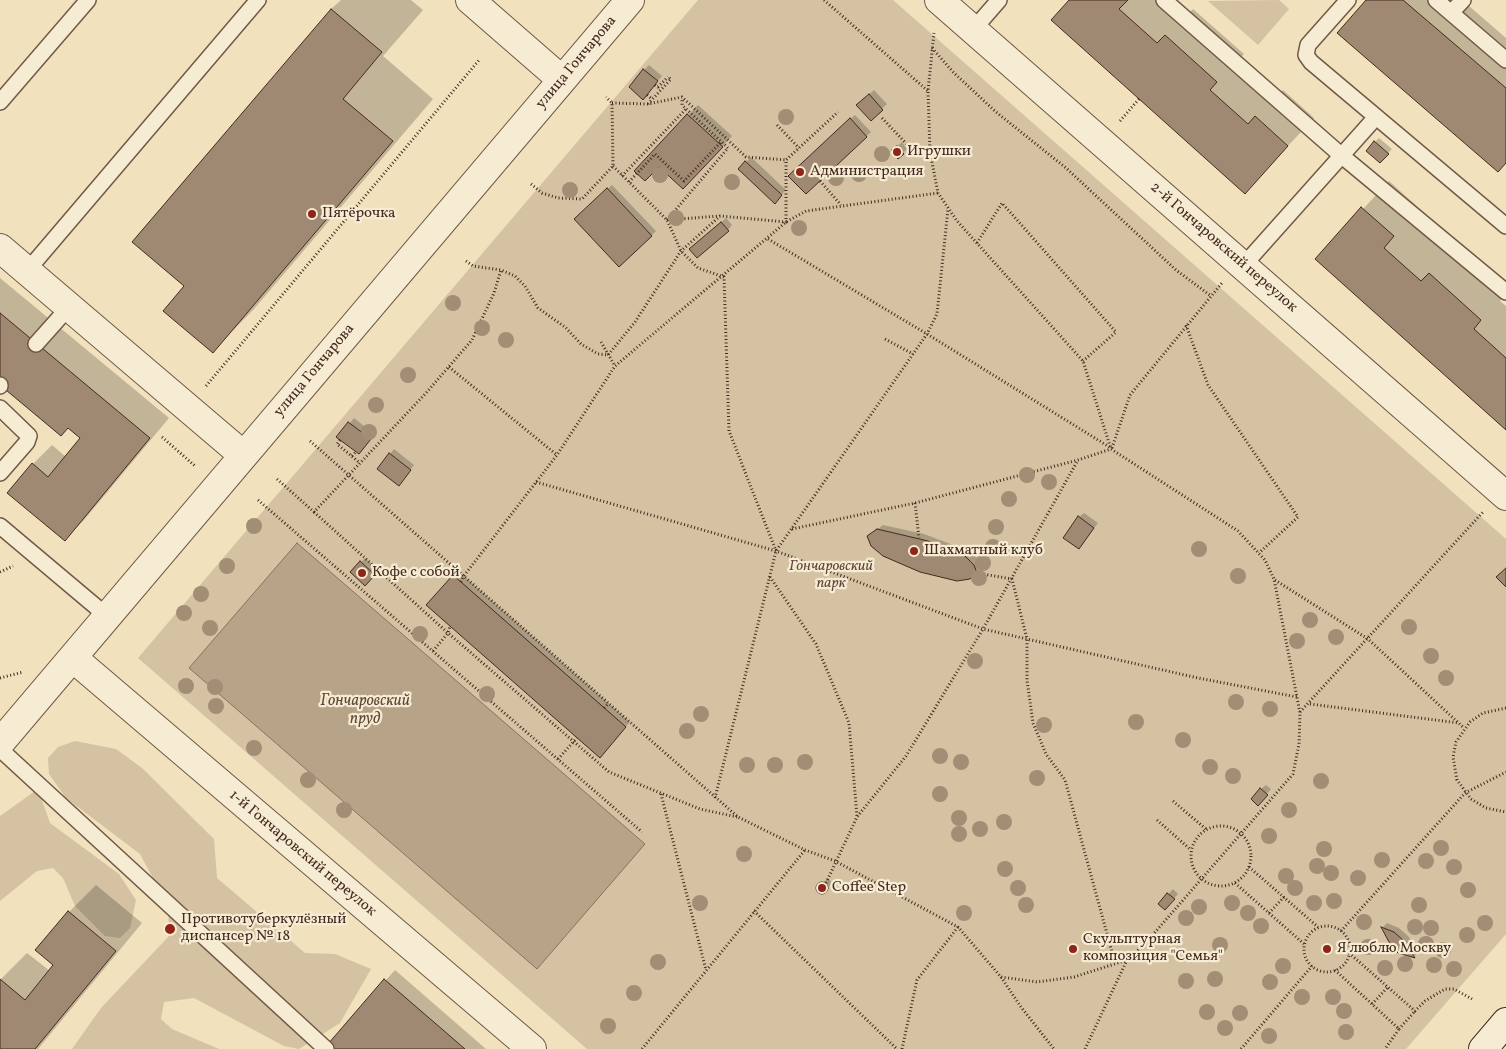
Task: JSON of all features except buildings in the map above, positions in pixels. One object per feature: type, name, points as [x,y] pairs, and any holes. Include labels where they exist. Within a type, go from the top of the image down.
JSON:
[{"type":"street","points":[[470,0],[562,80]]},
{"type":"street","name":"улица Гончарова","points":[[0,743],[630,0]]},
{"type":"street","name":"2-й Гончаровский переулок","points":[[939,0],[1499,492]]},
{"type":"street","points":[[0,248],[243,455]]},
{"type":"street","name":"1-й Гончаровский переулок","points":[[73,658],[532,1049]]},
{"type":"street","points":[[1483,1049],[1506,1022]]},
{"type":"lane","points":[[0,102],[88,0]]},
{"type":"lane","points":[[27,271],[258,0]]},
{"type":"lane","points":[[973,30],[999,0]]},
{"type":"lane","points":[[1164,0],[1342,156],[1506,292]]},
{"type":"lane","points":[[1348,0],[1308,46],[1306,55],[1311,62],[1506,226]]},
{"type":"lane","points":[[1436,0],[1506,60]]},
{"type":"lane","points":[[1451,13],[1463,0]]},
{"type":"lane","points":[[1243,266],[1376,117]]},
{"type":"lane","points":[[36,344],[68,307]]},
{"type":"lane","points":[[0,408],[29,436],[27,442],[0,473]]},
{"type":"lane","points":[[0,526],[107,616]]},
{"type":"lane","points":[[0,749],[326,1049]]},
{"type":"path","points":[[824,0],[928,91]]},
{"type":"path","points":[[934,31],[928,91],[930,152],[938,193],[977,243],[1083,362],[1111,449]]},
{"type":"path","points":[[932,48],[954,73],[996,112],[1066,168],[1176,270],[1211,296]]},
{"type":"path","points":[[202,390],[480,59]]},
{"type":"path","points":[[648,104],[671,79],[668,76],[658,87],[655,85]]},
{"type":"path","points":[[647,95],[652,99]]},
{"type":"path","points":[[606,97],[612,102],[648,104],[682,97]]},
{"type":"path","points":[[667,220],[728,148],[682,105],[682,97]]},
{"type":"path","points":[[682,97],[746,157],[786,160],[838,112]]},
{"type":"path","points":[[1116,126],[1139,99]]},
{"type":"path","points":[[612,102],[613,166],[667,220],[681,251],[698,268],[724,277]]},
{"type":"path","points":[[622,176],[686,109]]},
{"type":"path","points":[[882,118],[917,154],[930,152]]},
{"type":"path","points":[[776,125],[799,148]]},
{"type":"path","points":[[629,182],[655,154],[684,180],[721,142]]},
{"type":"path","points":[[786,160],[786,222]]},
{"type":"path","points":[[532,184],[542,193],[558,198],[582,199],[613,166]]},
{"type":"path","points":[[820,181],[842,206]]},
{"type":"path","points":[[462,582],[463,577],[557,455],[615,366],[724,277],[786,222],[806,211],[938,193]]},
{"type":"path","points":[[977,243],[1002,203],[1116,332],[1083,362]]},
{"type":"path","points":[[715,798],[776,551],[927,334],[937,314],[948,208]]},
{"type":"path","points":[[667,220],[720,216],[786,222]]},
{"type":"path","points":[[608,355],[635,322],[681,251],[720,216]]},
{"type":"path","points":[[768,239],[927,334],[1238,531],[1259,553],[1274,579],[1300,713],[1299,744],[1293,774],[1143,946],[1127,960],[1085,1049]]},
{"type":"path","points":[[466,261],[473,266],[501,270],[515,276],[526,286],[538,308],[564,327],[581,344],[598,354],[608,355]]},
{"type":"path","points":[[314,512],[472,340],[501,270]]},
{"type":"path","points":[[724,277],[729,431],[776,551]]},
{"type":"path","points":[[1111,449],[1130,395],[1219,287]]},
{"type":"path","points":[[1186,325],[1208,385],[1298,518],[1259,553]]},
{"type":"path","points":[[885,339],[913,354]]},
{"type":"path","points":[[601,342],[615,366]]},
{"type":"path","points":[[449,367],[557,455]]},
{"type":"path","points":[[162,437],[195,466]]},
{"type":"path","points":[[340,440],[337,444],[360,463]]},
{"type":"path","points":[[310,441],[738,817],[805,850],[835,861],[958,927],[1001,977],[1020,1008],[1054,1049]]},
{"type":"path","points":[[791,529],[915,503],[1078,460],[1111,449]]},
{"type":"path","points":[[352,456],[356,452]]},
{"type":"path","points":[[826,883],[857,817],[906,756],[983,629],[1078,460]]},
{"type":"path","points":[[276,479],[448,633],[609,772],[700,809],[738,817]]},
{"type":"path","points":[[536,482],[776,551],[983,629],[1198,678],[1297,697]]},
{"type":"path","points":[[1300,713],[1499,492]]},
{"type":"path","points":[[258,500],[642,832]]},
{"type":"path","points":[[915,503],[919,538]]},
{"type":"path","points":[[977,573],[1012,578]]},
{"type":"path","points":[[769,576],[816,644],[849,723],[857,817]]},
{"type":"path","points":[[1012,578],[1027,639],[1027,680],[1033,723],[1046,754],[1065,780],[1115,963]]},
{"type":"path","points":[[1274,579],[1368,639],[1464,728]]},
{"type":"path","points":[[433,651],[448,633],[450,626]]},
{"type":"path","points":[[604,708],[609,703]]},
{"type":"path","points":[[1310,704],[1460,723]]},
{"type":"path","points":[[1506,708],[1483,712],[1464,728],[1456,742],[1453,757],[1455,772],[1465,793],[1486,808],[1506,812]]},
{"type":"path","points":[[558,759],[577,738]]},
{"type":"path","points":[[1342,932],[1465,793],[1506,772]]},
{"type":"path","points":[[661,793],[706,970]]},
{"type":"path","points":[[1173,801],[1207,830]]},
{"type":"path","points":[[1157,820],[1191,850]]},
{"type":"path","points":[[1222,826],[1241,834],[1248,842],[1251,852],[1249,867],[1244,876],[1235,883],[1225,887],[1214,886],[1201,879],[1192,866],[1191,850],[1198,836],[1207,830],[1222,826]]},
{"type":"path","points":[[642,1049],[805,850]]},
{"type":"path","points":[[1249,867],[1318,927]]},
{"type":"path","points":[[1235,883],[1304,944]]},
{"type":"path","points":[[1269,913],[1284,897]]},
{"type":"path","points":[[754,912],[897,1049]]},
{"type":"path","points":[[1330,926],[1342,932],[1348,941],[1349,953],[1344,964],[1334,970],[1323,972],[1312,966],[1305,956],[1304,944],[1309,934],[1318,927],[1330,926]]},
{"type":"path","points":[[902,1049],[918,980],[958,927]]},
{"type":"path","points":[[1349,953],[1415,1011]]},
{"type":"path","points":[[1001,977],[1037,982],[1074,977],[1127,960]]},
{"type":"path","points":[[1241,1049],[1312,966]]},
{"type":"path","points":[[1334,970],[1399,1028]]},
{"type":"path","points":[[1372,1004],[1388,987]]},
{"type":"path","points":[[1386,1049],[1399,1028],[1425,1001],[1445,990],[1454,989],[1472,999]]},
{"type":"green space","name":"Гончаровский парк","points":[[698,0],[893,0],[1506,539],[1506,934],[1406,1049],[587,1049],[138,658]]},
{"type":"green space","points":[[1279,0],[1289,9],[1258,45],[1208,1]]},
{"type":"green space","points":[[75,741],[116,749],[142,768],[214,839],[217,878],[305,953],[335,954],[371,969],[340,1023],[299,1049],[284,1046],[194,998],[164,1002],[161,1019],[172,1029],[219,1049],[72,1049],[101,1008],[169,936],[168,906],[140,854],[66,798],[49,774],[48,758],[58,747]]},
{"type":"green space","points":[[38,789],[50,823],[119,874],[136,900],[130,928],[120,938],[105,936],[75,906],[63,878],[53,868],[37,871],[0,901],[0,816]]},
{"type":"water","name":"Гончаровский пруд","points":[[297,543],[645,844],[537,969],[189,668]]},
{"type":"place","name":"Игрушки","points":[[897,152]]},
{"type":"place","name":"Администрация","points":[[800,172]]},
{"type":"place","name":"Пятёрочка","points":[[312,214]]},
{"type":"place","name":"Шахматный клуб","points":[[914,551]]},
{"type":"place","name":"Кофе с собой","points":[[362,573]]},
{"type":"place","name":"Coffee Step","points":[[822,888]]},
{"type":"place","name":"Противотуберкулёзный диспансер № 18","points":[[170,929]]},
{"type":"place","name":"Скульптурная композиция \"Семья\"","points":[[1073,949]]},
{"type":"place","name":"Я люблю Москву","points":[[1327,949]]}]
